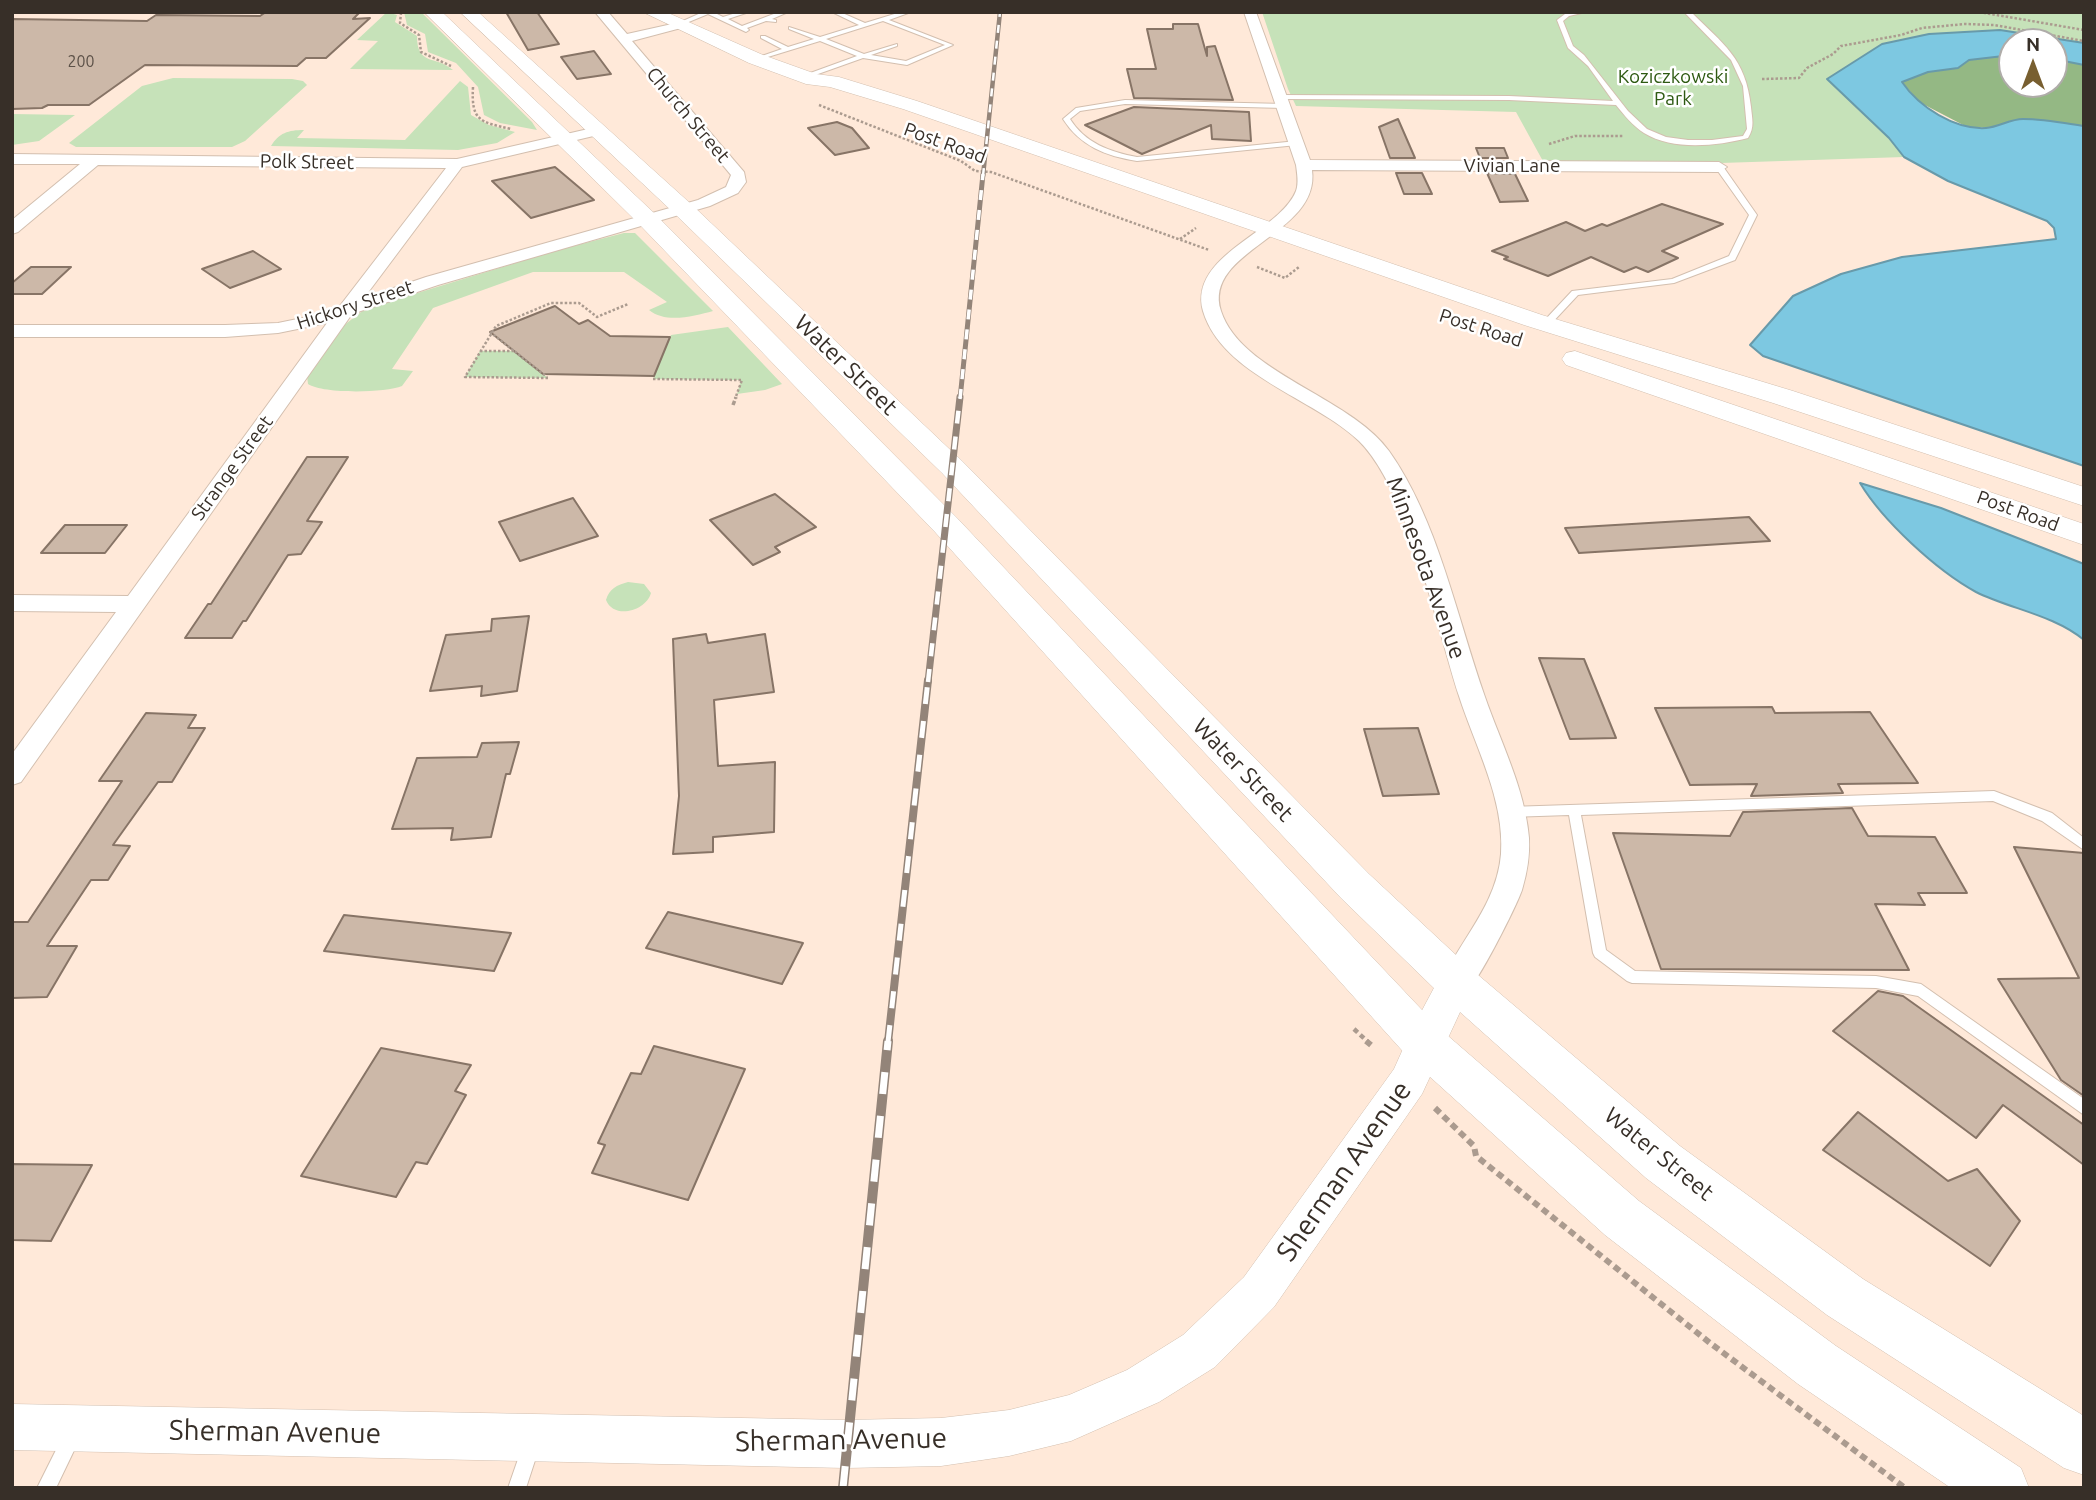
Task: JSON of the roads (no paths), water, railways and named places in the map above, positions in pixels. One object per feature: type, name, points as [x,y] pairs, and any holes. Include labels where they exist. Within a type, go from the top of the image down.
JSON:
[{"type":"main road","name":"Water Street","points":[[432,12],[648,219],[946,525],[1424,1043],[1622,1218],[1817,1365],[2001,1488]]},
{"type":"main road","name":"Water Street","points":[[468,12],[683,209],[952,467],[1355,886],[1456,982],[1664,1162],[1845,1297],[2084,1448]]},
{"type":"main road","points":[[651,12],[757,59],[808,78],[815,90],[869,113]]},
{"type":"main road","name":"Post Road","points":[[808,78],[832,81],[1094,167],[1268,230],[1546,324],[1783,397],[2084,497]]},
{"type":"main road","name":"Post Road","points":[[1221,238],[1240,253],[1312,271],[1731,411],[2084,535]]},
{"type":"street","name":"Church Street","points":[[601,12],[738,175],[738,182],[727,193],[648,219]]},
{"type":"street","name":"Minnesota Avenue","points":[[1251,12],[1297,143],[1306,181],[1304,192],[1297,204],[1219,272],[1211,290],[1211,307],[1224,335],[1241,354],[1332,409],[1380,452],[1399,487],[1418,534],[1508,812],[1515,852],[1508,891],[1498,915],[1456,982]]},
{"type":"street","name":"Church Street","points":[[623,38],[677,25]]},
{"type":"street","name":"Polk Street","points":[[12,159],[457,164],[597,131]]},
{"type":"street","points":[[12,229],[93,160]]},
{"type":"street","name":"Strange Street","points":[[12,775],[344,312],[457,164]]},
{"type":"street","name":"Vivian Lane","points":[[1304,165],[1719,167]]},
{"type":"street","name":"Hickory Street","points":[[12,331],[225,331],[278,328],[344,312],[432,281],[648,219]]},
{"type":"street","points":[[12,603],[134,604]]},
{"type":"street","name":"Sherman Avenue","points":[[12,1427],[846,1444],[941,1442],[1021,1430],[1071,1418],[1143,1386],[1199,1351],[1259,1292],[1408,1081],[1424,1043],[1456,982]]},
{"type":"lane","points":[[723,19],[746,12]]},
{"type":"lane","points":[[677,25],[709,13],[744,29],[785,12]]},
{"type":"lane","points":[[835,12],[866,26]]},
{"type":"lane","points":[[757,59],[908,12]]},
{"type":"lane","points":[[1583,12],[1567,15],[1560,20],[1573,50],[1582,56],[1618,103],[1648,132],[1675,140],[1733,141],[1746,138],[1750,129],[1744,81],[1734,59],[1687,12]]},
{"type":"lane","points":[[766,19],[774,21]]},
{"type":"lane","points":[[791,28],[863,56],[907,63],[950,45],[885,20]]},
{"type":"lane","points":[[912,40],[925,35]]},
{"type":"lane","points":[[763,37],[789,50]]},
{"type":"lane","points":[[808,78],[895,45]]},
{"type":"lane","points":[[1297,143],[1138,159],[1118,156],[1086,143],[1072,132],[1066,119],[1078,109],[1125,102],[1509,98],[1618,103]]},
{"type":"lane","points":[[1546,324],[1575,293],[1674,281],[1732,258],[1753,215],[1719,167]]},
{"type":"lane","points":[[1508,812],[1994,796],[2047,817],[2084,845]]},
{"type":"lane","points":[[1574,810],[1600,953],[1632,977],[1876,982],[1921,990],[2084,1108]]},
{"type":"lane","points":[[47,1488],[75,1428]]},
{"type":"lane","points":[[517,1488],[533,1438]]},
{"type":"water","points":[[1998,30],[1998,57],[1969,60],[1958,68],[1928,72],[1902,82],[1918,100],[1939,115],[1974,128],[1986,128],[2023,119],[2084,126],[2084,466],[1763,356],[1750,345],[1793,296],[1841,274],[1902,257],[2056,239],[2054,228],[2047,221],[1948,181],[1904,157],[1889,138],[1827,79],[1882,44],[1929,34]]},
{"type":"water","points":[[2068,41],[2084,43],[2084,65],[2068,62]]},
{"type":"water","points":[[1860,483],[1941,508],[2084,564],[2084,640],[2046,618],[1989,598],[1960,583],[1896,528]]},
{"type":"railway","points":[[983,176],[1000,12]]},
{"type":"railway","points":[[960,399],[983,174]]},
{"type":"railway","points":[[928,682],[960,397]]},
{"type":"railway","points":[[888,1042],[928,680]]},
{"type":"railway","points":[[843,1488],[888,1041]]},
{"type":"park label","name":"Koziczkowski Park","points":[[1673,88]]}]
